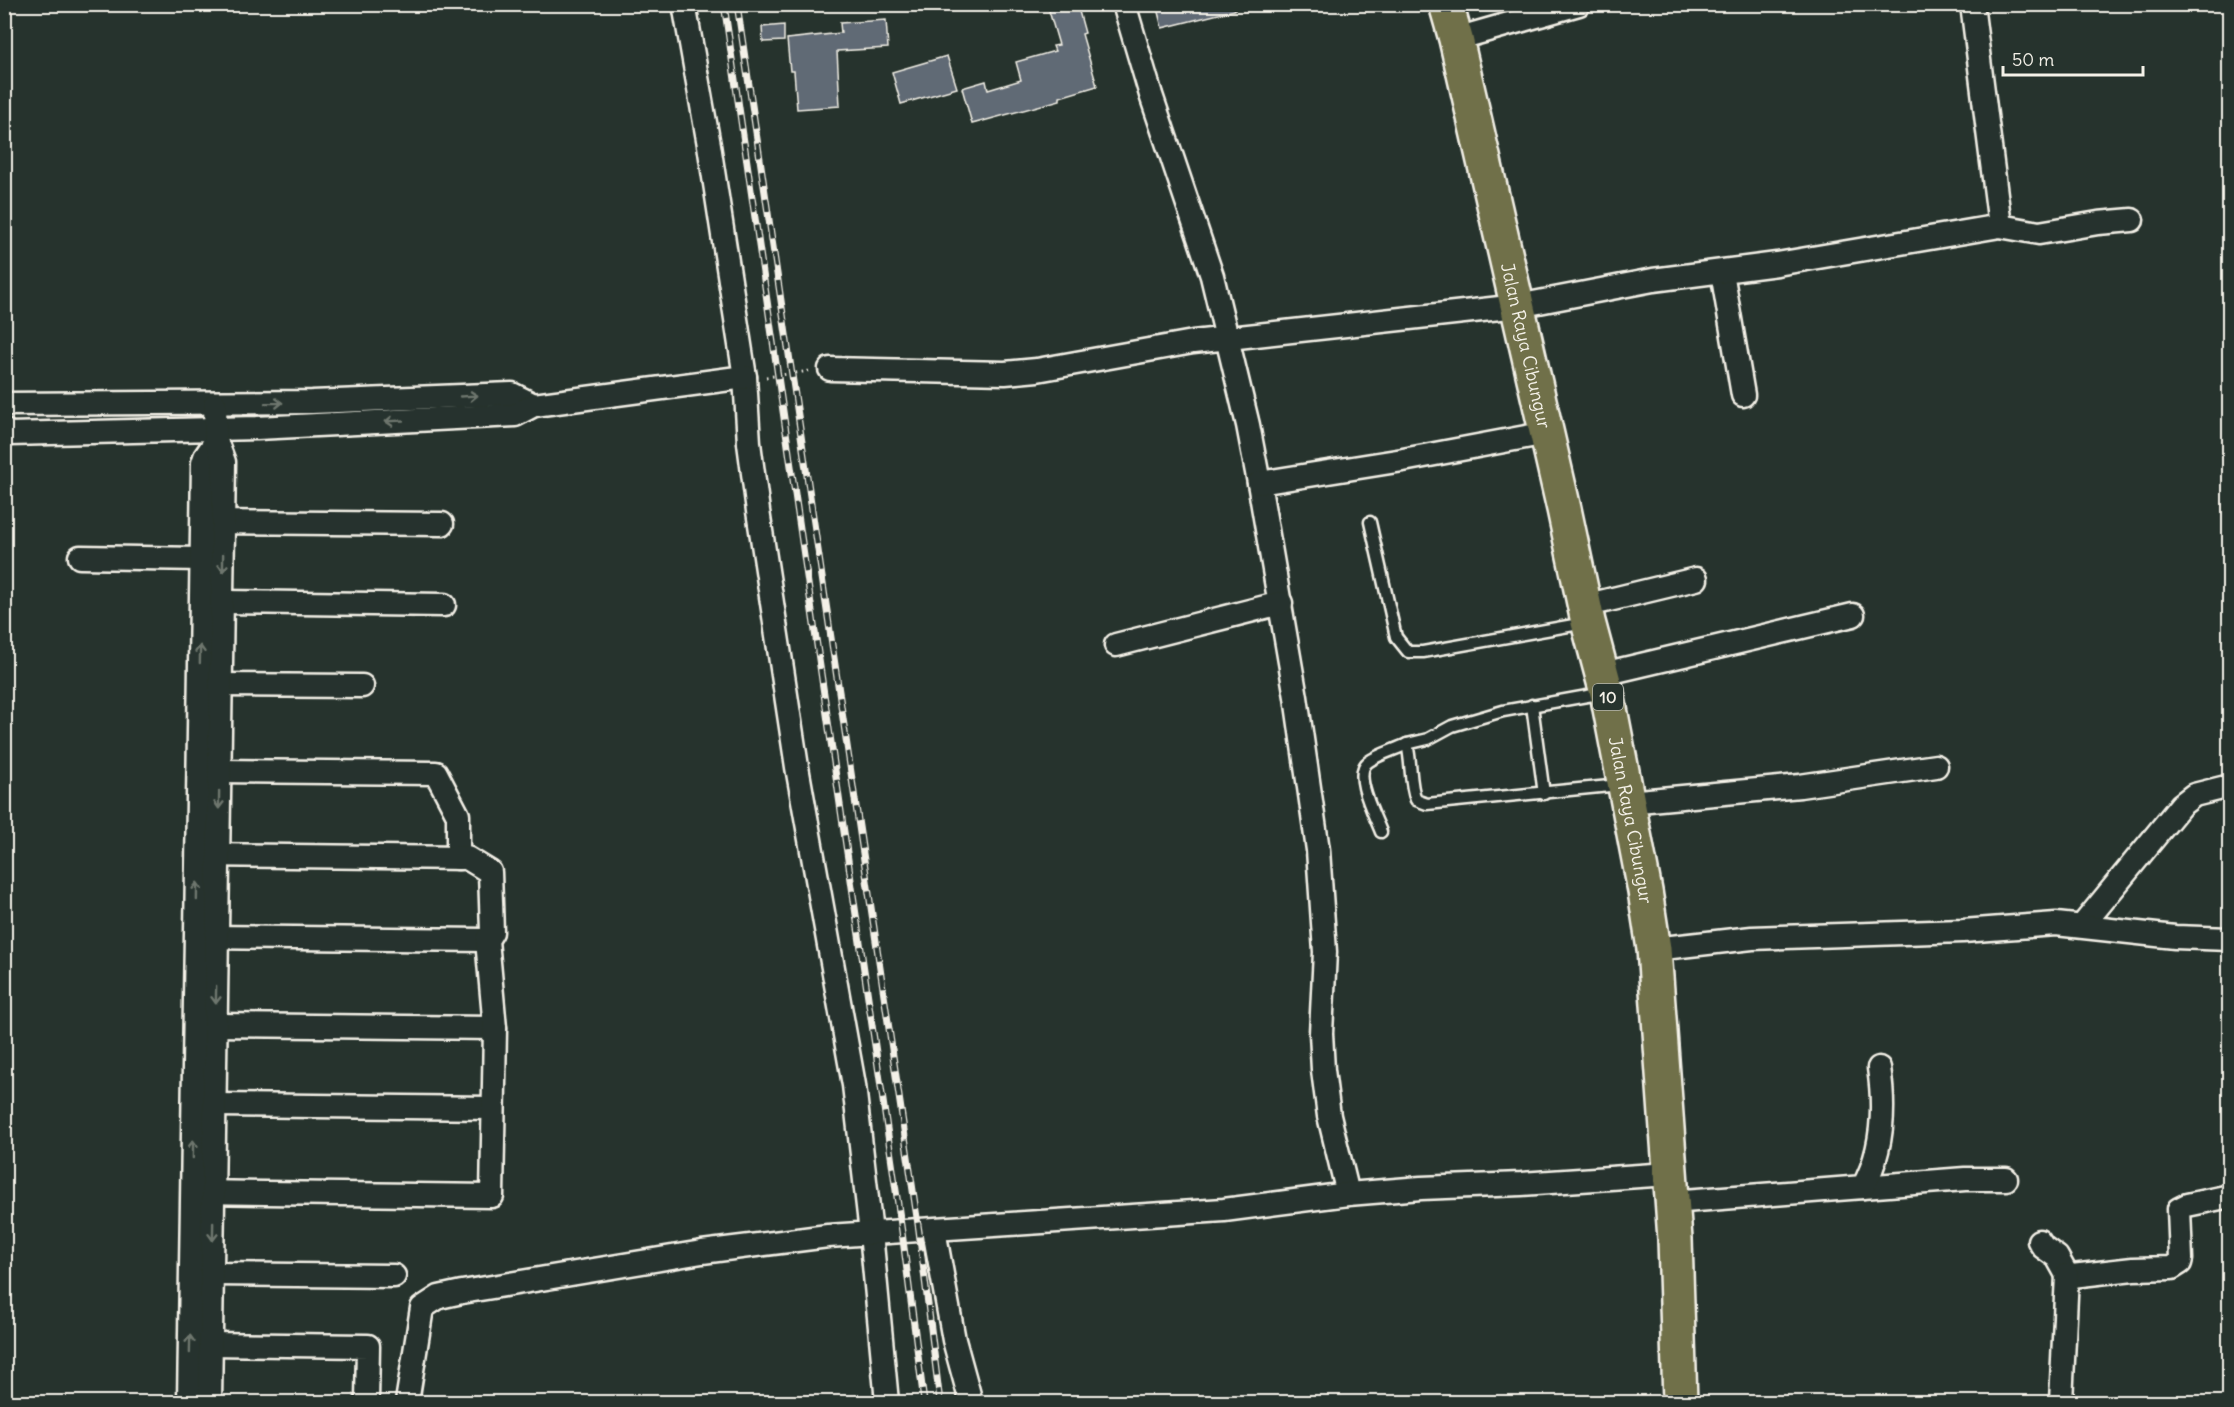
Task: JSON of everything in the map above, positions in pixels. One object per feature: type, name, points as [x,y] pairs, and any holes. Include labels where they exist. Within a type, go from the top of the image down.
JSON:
[{"type":"highway","name":"Jalan Raya Cibungur","points":[[1446,4],[1518,306],[1586,614],[1605,684],[1627,793],[1654,949],[1677,1283],[1680,1402]]},
{"type":"street","points":[[684,4],[709,145],[745,377],[749,443],[758,511],[797,767],[849,1051],[871,1233],[887,1402]]},
{"type":"street","points":[[1124,4],[1151,95],[1212,276],[1248,425],[1259,483],[1296,697],[1320,879],[1325,952],[1321,1033],[1323,1070],[1329,1116],[1348,1194]]},
{"type":"street","points":[[1456,39],[1579,4]]},
{"type":"street","points":[[1972,4],[2000,226]]},
{"type":"street","points":[[830,369],[1005,373],[1037,370],[1227,338],[1518,306],[1653,279],[1722,272],[1916,242],[2000,226],[2039,233],[2132,220]]},
{"type":"street","points":[[1722,272],[1743,395]]},
{"type":"street","points":[[4,430],[9,434],[216,435],[257,428],[515,415],[534,405],[745,377]]},
{"type":"street","points":[[4,404],[148,402],[215,404],[512,394],[534,405]]},
{"type":"street","points":[[208,856],[220,771],[210,685],[202,559],[213,522],[224,462],[216,435],[215,404]]},
{"type":"street","points":[[1259,483],[1403,460],[1547,433]]},
{"type":"street","points":[[213,522],[442,524]]},
{"type":"street","points":[[189,1402],[203,1193],[210,685],[222,602],[213,522]]},
{"type":"street","points":[[80,557],[202,559]]},
{"type":"street","points":[[1586,614],[1696,579]]},
{"type":"street","points":[[222,602],[444,604]]},
{"type":"street","points":[[1116,645],[1281,603]]},
{"type":"street","points":[[1605,684],[1853,615]]},
{"type":"street","points":[[210,685],[362,686]]},
{"type":"street","points":[[1627,793],[1800,786],[1936,766]]},
{"type":"street","points":[[220,771],[436,773],[458,815],[458,858]]},
{"type":"street","points":[[2082,926],[2181,805],[2194,795],[2229,786]]},
{"type":"street","points":[[203,1193],[492,1196],[495,1028],[487,940],[492,932],[490,872],[467,858],[208,856]]},
{"type":"street","points":[[1654,949],[1763,938],[1963,931],[2056,924],[2175,937],[2229,939]]},
{"type":"street","points":[[207,937],[487,940]]},
{"type":"street","points":[[207,937],[216,1025],[215,1105],[203,1193],[212,1274],[210,1402]]},
{"type":"street","points":[[216,1025],[495,1028]]},
{"type":"street","points":[[1863,1187],[1872,1171],[1880,1136],[1882,1089],[1879,1068]]},
{"type":"street","points":[[215,1105],[493,1108]]},
{"type":"street","points":[[407,1402],[422,1308],[439,1297],[702,1252],[828,1236],[1224,1210],[1348,1194],[1421,1188],[1521,1184],[1670,1188],[1863,1187],[1965,1179],[2006,1179]]},
{"type":"street","points":[[2067,1275],[2133,1269],[2172,1269],[2180,1263],[2181,1259],[2179,1209],[2187,1204],[2229,1196]]},
{"type":"street","points":[[934,1230],[954,1340],[971,1402]]},
{"type":"street","points":[[2039,1240],[2043,1247],[2056,1257],[2067,1275],[2061,1402]]},
{"type":"street","points":[[212,1274],[394,1276]]},
{"type":"street","points":[[211,1344],[368,1346],[367,1402]]},
{"type":"lane","points":[[1370,522],[1396,637],[1408,652],[1423,652],[1586,614]]},
{"type":"lane","points":[[1381,832],[1362,782],[1363,769],[1371,760],[1407,744],[1428,739],[1452,726],[1605,684]]},
{"type":"lane","points":[[1532,705],[1544,794]]},
{"type":"lane","points":[[1407,744],[1411,760],[1412,789],[1416,800],[1427,804],[1544,794],[1627,793]]},
{"type":"path","points":[[745,377],[778,376],[830,369]]},
{"type":"building","points":[[1047,4],[1077,4],[1085,33],[1082,34],[1097,86],[1060,97],[1060,100],[972,124],[962,88],[986,81],[988,90],[1021,80],[1016,62],[1055,51],[1053,46],[1059,45]]},
{"type":"building","points":[[1156,4],[1235,4],[1235,10],[1162,28]]},
{"type":"building","points":[[886,20],[888,48],[837,51],[840,106],[797,109],[794,71],[790,71],[787,39],[841,33],[840,23]]},
{"type":"building","points":[[784,25],[784,41],[763,42],[762,27]]},
{"type":"building","points":[[947,56],[957,88],[901,104],[892,72]]},
{"type":"railway","points":[[724,4],[902,1232],[924,1402]]},
{"type":"railway","points":[[737,4],[919,1231],[940,1402]]}]
